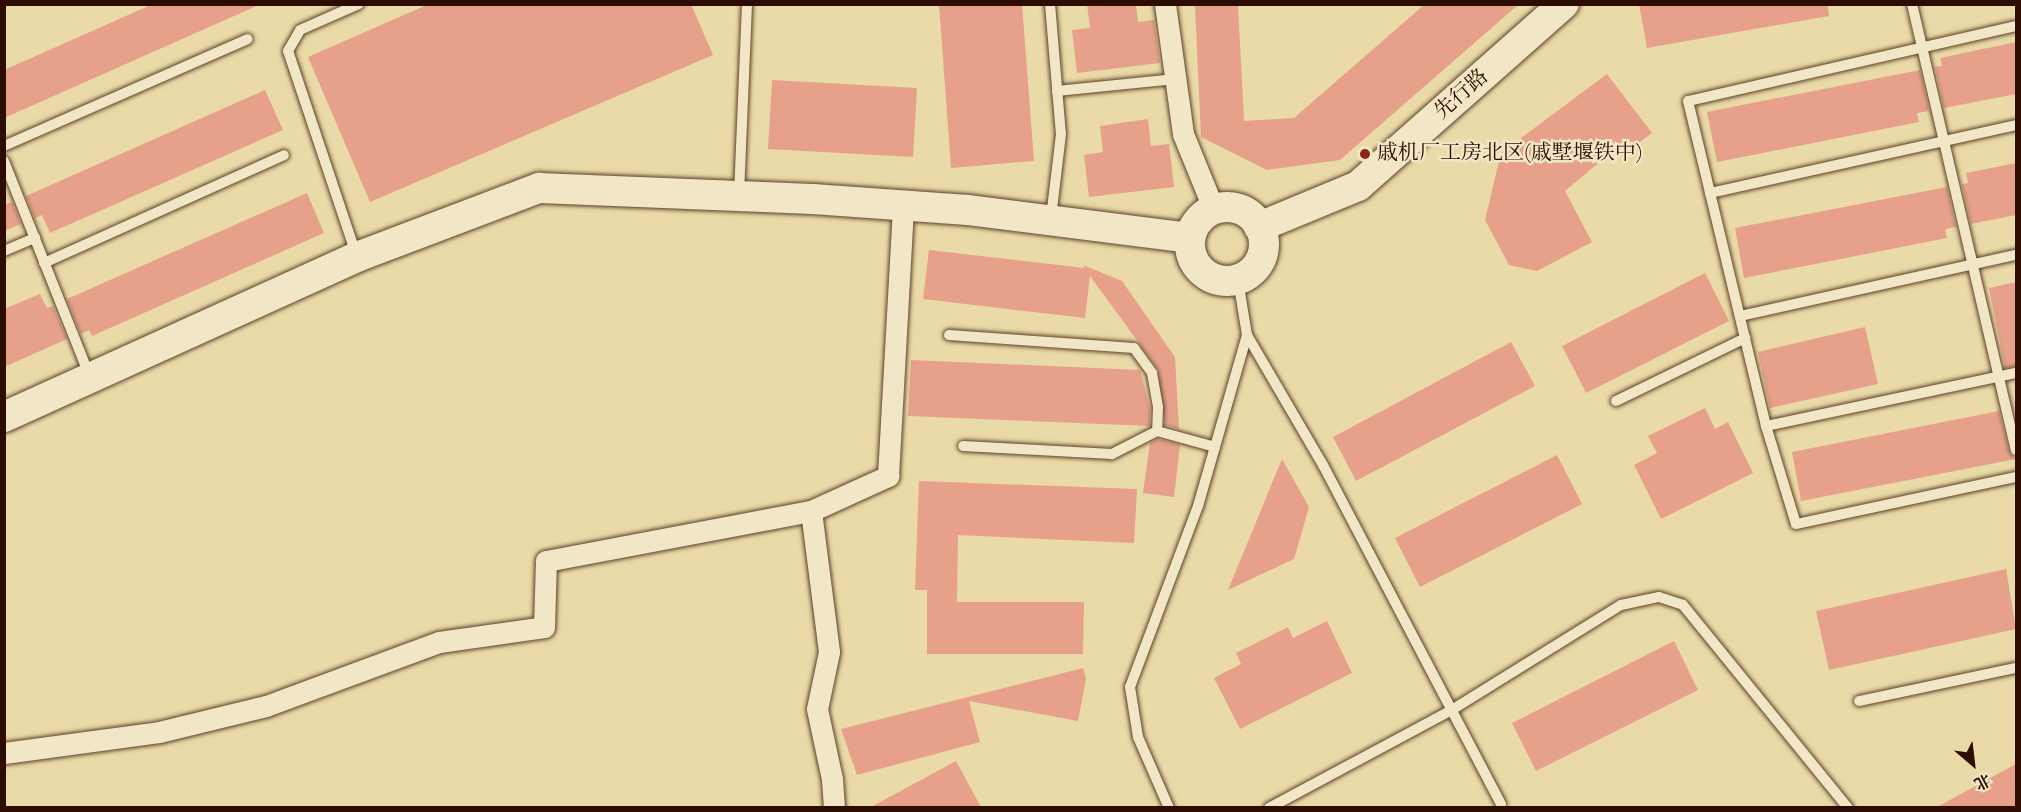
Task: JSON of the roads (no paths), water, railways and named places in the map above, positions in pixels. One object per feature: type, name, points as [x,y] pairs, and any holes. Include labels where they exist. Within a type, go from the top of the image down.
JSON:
[{"type":"street","name":"先行路","points":[[1259,227],[1358,186],[1564,4]]},
{"type":"street","points":[[1165,5],[1183,134],[1214,210]]},
{"type":"street","points":[[4,417],[357,257],[539,188],[739,195],[903,206],[1190,238]]},
{"type":"street","points":[[4,753],[159,732],[266,706],[439,642],[544,627],[546,561],[811,511],[888,476],[903,206]]},
{"type":"street","points":[[1214,210],[1240,210],[1259,227],[1264,242],[1261,258],[1252,272],[1238,280],[1221,281],[1206,275],[1195,263],[1190,238],[1194,226],[1214,210]]},
{"type":"street","points":[[811,511],[829,652],[817,709],[832,779],[834,807]]},
{"type":"lane","points":[[357,257],[288,51],[300,30],[359,4]]},
{"type":"lane","points":[[739,195],[747,4]]},
{"type":"lane","points":[[1050,4],[1061,134],[1051,221]]},
{"type":"lane","points":[[1912,4],[2016,450]]},
{"type":"lane","points":[[2016,26],[1688,101],[1766,426],[1796,524],[2016,477]]},
{"type":"lane","points":[[4,146],[248,39]]},
{"type":"lane","points":[[1057,91],[1175,79]]},
{"type":"lane","points":[[1710,193],[2016,125]]},
{"type":"lane","points":[[45,263],[284,155]]},
{"type":"lane","points":[[4,161],[90,378]]},
{"type":"lane","points":[[4,251],[35,238]]},
{"type":"lane","points":[[1740,316],[2016,255]]},
{"type":"lane","points":[[1238,280],[1247,335],[1323,465],[1450,711],[1501,804]]},
{"type":"lane","points":[[949,335],[1134,348],[1152,373],[1158,432]]},
{"type":"lane","points":[[1169,807],[1138,738],[1130,687],[1198,506],[1247,335]]},
{"type":"lane","points":[[1616,401],[1745,338]]},
{"type":"lane","points":[[1766,426],[2016,373]]},
{"type":"lane","points":[[963,446],[1112,454],[1158,432],[1215,447]]},
{"type":"lane","points":[[1269,807],[1450,711],[1621,605],[1659,597],[1683,605],[1848,807]]},
{"type":"lane","points":[[1858,701],[2016,668]]},
{"type":"place","name":"戚机厂工房北区(戚墅堰铁中)","points":[[1365,154]]}]
